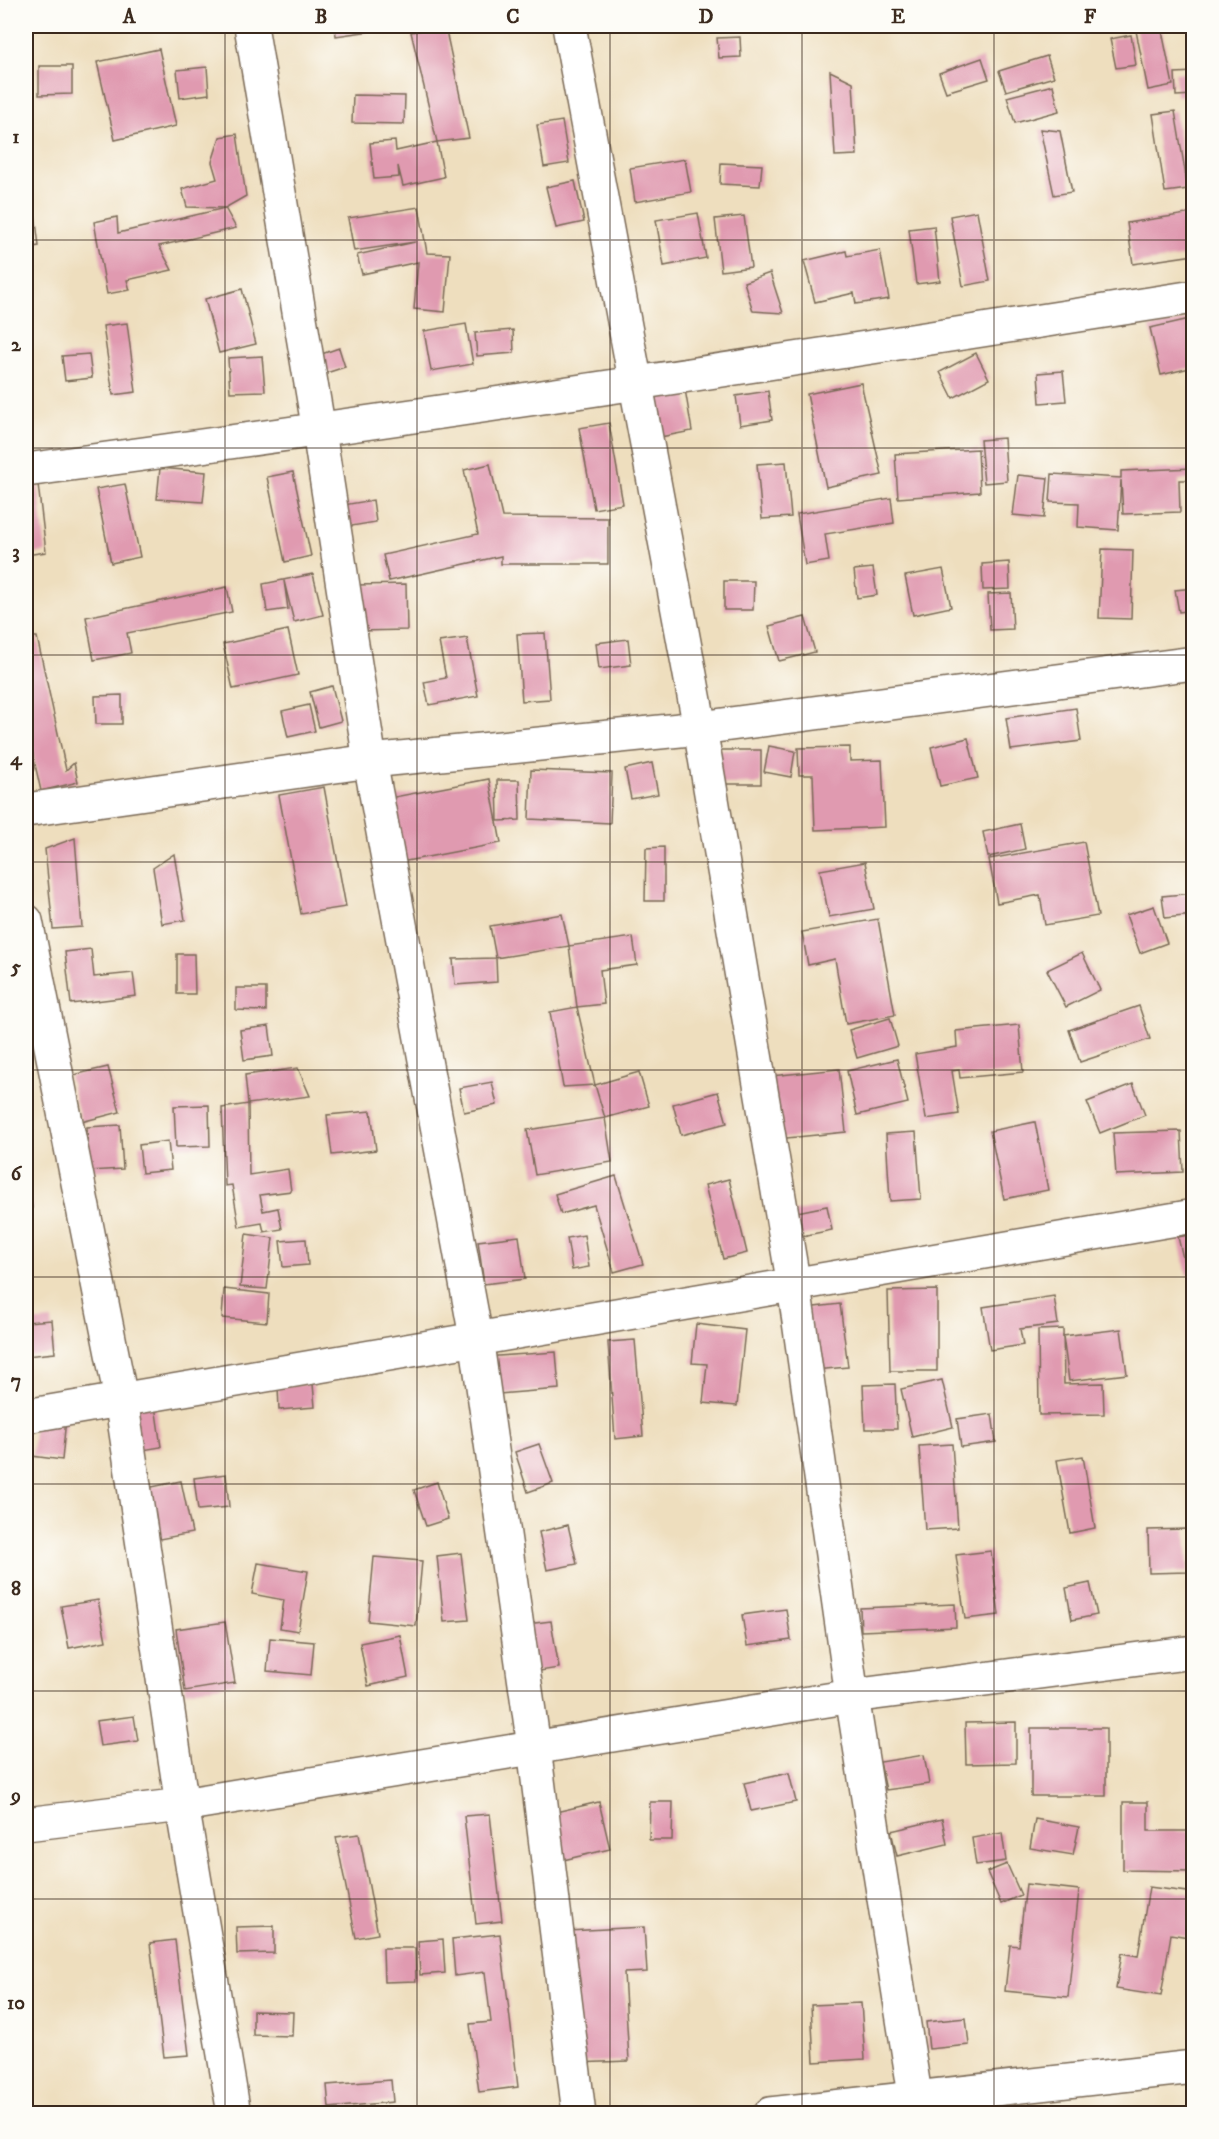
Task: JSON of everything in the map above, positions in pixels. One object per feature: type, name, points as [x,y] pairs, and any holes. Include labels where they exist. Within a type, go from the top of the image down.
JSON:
[{"type":"street","points":[[251,26],[319,431],[370,761],[476,1337],[534,1747],[579,2114]]},
{"type":"street","points":[[570,26],[700,728],[794,1286],[852,1696],[917,2105]]},
{"type":"street","points":[[26,470],[319,431],[637,384],[1194,297]]},
{"type":"street","points":[[26,810],[370,761],[700,728],[1194,663]]},
{"type":"street","points":[[26,921],[121,1399],[182,1804],[234,2114]]},
{"type":"street","points":[[26,1416],[476,1337],[794,1286],[1194,1216]]},
{"type":"street","points":[[26,1824],[182,1804],[852,1696],[1194,1652]]},
{"type":"street","points":[[770,2114],[917,2105],[1194,2067]]},
{"type":"building","points":[[335,26],[369,26],[370,31],[336,36]]},
{"type":"building","points":[[445,26],[469,138],[437,142],[411,32]]},
{"type":"building","points":[[1135,26],[1161,26],[1173,85],[1148,90]]},
{"type":"building","points":[[1131,35],[1136,65],[1116,68],[1110,39]]},
{"type":"building","points":[[740,37],[741,57],[719,58],[717,38]]},
{"type":"building","points":[[159,49],[176,126],[115,140],[97,62]]},
{"type":"building","points":[[1047,56],[1054,77],[1006,91],[999,71]]},
{"type":"building","points":[[982,58],[989,79],[946,92],[939,73]]},
{"type":"building","points":[[39,66],[72,66],[72,94],[39,95]]},
{"type":"building","points":[[207,67],[209,94],[180,98],[177,70]]},
{"type":"building","points":[[830,71],[853,82],[857,155],[835,156]]},
{"type":"building","points":[[1194,72],[1194,95],[1176,96],[1175,73]]},
{"type":"building","points":[[1053,85],[1059,111],[1015,123],[1007,97]]},
{"type":"building","points":[[353,95],[405,96],[404,124],[352,123]]},
{"type":"building","points":[[1175,111],[1188,189],[1165,192],[1153,114]]},
{"type":"building","points":[[562,121],[569,163],[544,167],[537,125]]},
{"type":"building","points":[[1040,129],[1060,131],[1072,192],[1054,195]]},
{"type":"building","points":[[237,134],[246,196],[225,208],[187,207],[182,189],[217,179],[212,162],[220,137]]},
{"type":"building","points":[[395,141],[396,151],[437,142],[444,177],[403,186],[398,166],[399,177],[374,179],[370,143]]},
{"type":"building","points":[[685,159],[691,192],[635,202],[630,168]]},
{"type":"building","points":[[721,163],[762,165],[760,186],[720,184]]},
{"type":"building","points":[[575,181],[584,222],[556,228],[546,187]]},
{"type":"building","points":[[419,207],[427,253],[450,254],[445,312],[414,309],[418,262],[362,274],[357,255],[415,242],[354,251],[348,218]]},
{"type":"building","points":[[225,208],[236,228],[159,246],[172,270],[127,280],[130,290],[107,294],[94,222],[117,217],[118,233]]},
{"type":"building","points":[[977,211],[990,281],[963,286],[950,216]]},
{"type":"building","points":[[698,213],[706,258],[664,266],[656,220]]},
{"type":"building","points":[[1193,213],[1194,255],[1133,264],[1127,223]]},
{"type":"building","points":[[35,214],[39,246],[26,248],[26,215]]},
{"type":"building","points":[[744,216],[751,267],[721,271],[715,219]]},
{"type":"building","points":[[934,226],[940,281],[916,284],[909,229]]},
{"type":"building","points":[[880,250],[889,299],[856,304],[854,293],[815,302],[804,261],[846,251],[847,256]]},
{"type":"building","points":[[770,273],[783,313],[753,311],[744,282]]},
{"type":"building","points":[[242,289],[256,344],[219,353],[205,299]]},
{"type":"building","points":[[1194,318],[1194,367],[1161,375],[1150,328]]},
{"type":"building","points":[[127,323],[136,392],[113,395],[103,326]]},
{"type":"building","points":[[466,324],[473,364],[431,371],[424,331]]},
{"type":"building","points":[[513,330],[514,353],[477,356],[475,333]]},
{"type":"building","points":[[339,348],[345,367],[317,376],[310,358]]},
{"type":"building","points":[[976,353],[989,379],[953,398],[940,372]]},
{"type":"building","points":[[89,354],[92,378],[65,381],[62,356]]},
{"type":"building","points":[[262,356],[265,391],[230,392],[228,358]]},
{"type":"building","points":[[1063,371],[1066,401],[1040,403],[1038,373]]},
{"type":"building","points":[[861,383],[882,475],[826,487],[807,394]]},
{"type":"building","points":[[685,389],[692,431],[660,437],[653,395]]},
{"type":"building","points":[[768,391],[772,420],[740,425],[736,396]]},
{"type":"building","points":[[609,423],[623,504],[594,509],[579,428]]},
{"type":"building","points":[[1004,438],[1007,481],[984,483],[980,440]]},
{"type":"building","points":[[978,449],[980,492],[898,498],[895,454]]},
{"type":"building","points":[[786,462],[791,517],[762,519],[757,464]]},
{"type":"building","points":[[490,464],[502,517],[608,518],[608,564],[501,564],[501,556],[389,581],[383,555],[478,534],[464,470]]},
{"type":"building","points":[[160,468],[206,472],[203,502],[157,499]]},
{"type":"building","points":[[1194,468],[1194,480],[1179,480],[1180,512],[1123,514],[1121,480],[1118,530],[1078,527],[1079,503],[1050,502],[1052,474],[1121,478],[1121,471]]},
{"type":"building","points":[[293,472],[311,556],[285,562],[267,477]]},
{"type":"building","points":[[1018,475],[1048,478],[1044,518],[1013,515]]},
{"type":"building","points":[[38,484],[46,552],[26,555],[26,485]]},
{"type":"building","points":[[125,484],[140,557],[111,563],[96,489]]},
{"type":"building","points":[[891,498],[894,523],[825,534],[829,561],[805,565],[797,514]]},
{"type":"building","points":[[373,500],[376,522],[340,528],[337,506]]},
{"type":"building","points":[[1102,549],[1133,550],[1131,619],[1099,618]]},
{"type":"building","points":[[1009,562],[1010,589],[983,590],[982,564]]},
{"type":"building","points":[[873,568],[877,595],[857,598],[854,570]]},
{"type":"building","points":[[943,569],[951,607],[913,615],[905,576]]},
{"type":"building","points":[[313,574],[323,615],[294,622],[284,581],[288,609],[267,612],[263,584]]},
{"type":"building","points":[[724,581],[754,581],[753,610],[724,610]]},
{"type":"building","points":[[406,584],[407,630],[357,631],[356,585]]},
{"type":"building","points":[[227,587],[232,612],[127,633],[131,653],[94,660],[86,617]]},
{"type":"building","points":[[1194,588],[1194,610],[1179,612],[1175,590]]},
{"type":"building","points":[[1011,593],[1013,629],[990,630],[988,594]]},
{"type":"building","points":[[805,617],[815,652],[779,661],[769,626]]},
{"type":"building","points":[[288,630],[298,675],[233,689],[223,644]]},
{"type":"building","points":[[545,633],[550,699],[522,701],[517,634]]},
{"type":"building","points":[[26,637],[37,637],[66,770],[74,763],[78,782],[41,791],[26,724]]},
{"type":"building","points":[[467,638],[478,696],[429,705],[424,682],[446,678],[439,642]]},
{"type":"building","points":[[628,639],[631,665],[599,669],[596,643]]},
{"type":"building","points":[[332,686],[341,721],[319,727],[310,692]]},
{"type":"building","points":[[122,695],[122,724],[96,724],[95,696]]},
{"type":"building","points":[[309,705],[315,731],[288,737],[282,711]]},
{"type":"building","points":[[1076,708],[1081,741],[1011,750],[1006,718]]},
{"type":"building","points":[[968,738],[978,778],[940,786],[931,747]]},
{"type":"building","points":[[769,746],[795,751],[791,777],[764,772]]},
{"type":"building","points":[[850,747],[850,761],[882,760],[885,827],[815,830],[813,775],[799,775],[798,748]]},
{"type":"building","points":[[714,750],[761,750],[761,784],[714,784]]},
{"type":"building","points":[[652,763],[658,794],[631,799],[625,769]]},
{"type":"building","points":[[531,770],[612,773],[610,823],[529,819]]},
{"type":"building","points":[[489,779],[501,843],[401,862],[389,798]]},
{"type":"building","points":[[497,780],[519,780],[520,820],[498,821]]},
{"type":"building","points":[[324,787],[346,907],[301,914],[279,795]]},
{"type":"building","points":[[1020,824],[1025,849],[988,857],[983,832]]},
{"type":"building","points":[[75,838],[82,927],[53,929],[45,849]]},
{"type":"building","points":[[1084,842],[1098,916],[1045,925],[1040,895],[997,903],[989,859]]},
{"type":"building","points":[[664,847],[664,901],[645,901],[646,848]]},
{"type":"building","points":[[174,854],[185,920],[162,924],[153,868]]},
{"type":"building","points":[[865,862],[874,909],[829,917],[820,870]]},
{"type":"building","points":[[1194,893],[1194,915],[1165,918],[1162,896]]},
{"type":"building","points":[[1154,906],[1167,943],[1140,953],[1126,915]]},
{"type":"building","points":[[562,914],[569,946],[496,958],[490,926]]},
{"type":"building","points":[[878,919],[895,1015],[846,1024],[835,959],[808,965],[802,932]]},
{"type":"building","points":[[633,937],[637,965],[600,970],[604,1004],[577,1007],[569,946]]},
{"type":"building","points":[[91,949],[94,977],[133,973],[136,996],[71,1004],[65,952]]},
{"type":"building","points":[[1082,953],[1100,990],[1066,1007],[1047,970]]},
{"type":"building","points":[[177,954],[194,954],[195,994],[177,994]]},
{"type":"building","points":[[496,958],[497,982],[455,985],[453,959]]},
{"type":"building","points":[[236,988],[266,988],[266,1011],[236,1010]]},
{"type":"building","points":[[1139,1006],[1150,1039],[1080,1062],[1069,1030]]},
{"type":"building","points":[[577,1007],[595,1085],[563,1087],[550,1012]]},
{"type":"building","points":[[890,1018],[898,1046],[857,1058],[849,1030]]},
{"type":"building","points":[[1019,1025],[1023,1072],[960,1078],[959,1070],[952,1071],[959,1114],[926,1119],[915,1054],[957,1047],[956,1031]]},
{"type":"building","points":[[269,1026],[273,1056],[244,1060],[240,1030]]},
{"type":"building","points":[[897,1059],[908,1103],[857,1115],[847,1071]]},
{"type":"building","points":[[108,1067],[120,1112],[81,1122],[69,1076]]},
{"type":"building","points":[[298,1068],[310,1096],[248,1104],[245,1075]]},
{"type":"building","points":[[839,1069],[846,1132],[777,1139],[771,1076]]},
{"type":"building","points":[[639,1072],[649,1106],[605,1118],[595,1085]]},
{"type":"building","points":[[492,1082],[497,1105],[464,1112],[459,1088]]},
{"type":"building","points":[[1133,1084],[1145,1115],[1100,1133],[1087,1102]]},
{"type":"building","points":[[718,1092],[727,1123],[681,1135],[673,1104]]},
{"type":"building","points":[[248,1104],[249,1175],[288,1169],[291,1191],[260,1195],[263,1211],[278,1208],[282,1229],[264,1232],[262,1223],[239,1227],[232,1185],[225,1186],[222,1108]]},
{"type":"building","points":[[209,1105],[210,1146],[176,1147],[174,1106]]},
{"type":"building","points":[[371,1111],[376,1150],[332,1155],[327,1115]]},
{"type":"building","points":[[605,1118],[612,1162],[535,1175],[527,1130]]},
{"type":"building","points":[[1035,1122],[1048,1190],[1004,1199],[990,1131]]},
{"type":"building","points":[[120,1125],[123,1169],[89,1171],[87,1127]]},
{"type":"building","points":[[1181,1131],[1183,1172],[1116,1175],[1113,1133]]},
{"type":"building","points":[[916,1132],[921,1199],[890,1201],[886,1134]]},
{"type":"building","points":[[168,1141],[171,1170],[142,1173],[139,1145]]},
{"type":"building","points":[[26,1175],[32,1208],[26,1209]]},
{"type":"building","points":[[616,1176],[643,1264],[614,1272],[594,1205],[561,1214],[555,1194]]},
{"type":"building","points":[[729,1179],[747,1253],[723,1259],[705,1185]]},
{"type":"building","points":[[827,1206],[832,1230],[797,1237],[792,1213]]},
{"type":"building","points":[[246,1234],[273,1238],[267,1289],[240,1287]]},
{"type":"building","points":[[1194,1234],[1194,1273],[1187,1275],[1178,1237]]},
{"type":"building","points":[[584,1235],[589,1267],[572,1270],[567,1238]]},
{"type":"building","points":[[519,1236],[525,1279],[484,1284],[478,1241]]},
{"type":"building","points":[[306,1239],[308,1265],[283,1267],[280,1241]]},
{"type":"building","points":[[224,1289],[269,1294],[267,1322],[222,1318]]},
{"type":"building","points":[[937,1290],[937,1371],[890,1371],[888,1291]]},
{"type":"building","points":[[1054,1296],[1058,1324],[1020,1329],[1023,1345],[990,1350],[983,1307]]},
{"type":"building","points":[[840,1304],[848,1367],[814,1370],[806,1308]]},
{"type":"building","points":[[52,1320],[55,1353],[26,1356],[26,1322]]},
{"type":"building","points":[[696,1324],[745,1330],[737,1406],[703,1403],[707,1364],[692,1363]]},
{"type":"building","points":[[1063,1329],[1064,1384],[1103,1383],[1104,1414],[1039,1415],[1038,1330]]},
{"type":"building","points":[[1121,1329],[1127,1374],[1069,1381],[1063,1336]]},
{"type":"building","points":[[635,1340],[643,1436],[615,1439],[608,1342]]},
{"type":"building","points":[[556,1352],[559,1389],[486,1395],[483,1357]]},
{"type":"building","points":[[942,1380],[953,1427],[912,1437],[901,1389]]},
{"type":"building","points":[[313,1384],[315,1407],[279,1410],[278,1386]]},
{"type":"building","points":[[895,1384],[897,1429],[865,1429],[863,1385]]},
{"type":"building","points":[[152,1385],[161,1447],[137,1451],[128,1389]]},
{"type":"building","points":[[992,1414],[996,1442],[961,1447],[957,1419]]},
{"type":"building","points":[[35,1416],[66,1419],[62,1460],[32,1456]]},
{"type":"building","points":[[539,1444],[553,1483],[528,1492],[515,1452]]},
{"type":"building","points":[[952,1444],[958,1528],[925,1530],[919,1446]]},
{"type":"building","points":[[1083,1456],[1095,1528],[1070,1533],[1057,1460]]},
{"type":"building","points":[[226,1474],[229,1507],[198,1510],[194,1478]]},
{"type":"building","points":[[181,1481],[192,1533],[149,1541],[137,1490]]},
{"type":"building","points":[[437,1482],[448,1519],[426,1526],[414,1490]]},
{"type":"building","points":[[568,1525],[577,1564],[547,1570],[539,1532]]},
{"type":"building","points":[[1186,1529],[1188,1572],[1149,1573],[1148,1530]]},
{"type":"building","points":[[991,1551],[999,1615],[965,1619],[956,1555]]},
{"type":"building","points":[[461,1553],[469,1620],[444,1622],[437,1556]]},
{"type":"building","points":[[374,1557],[422,1561],[416,1626],[368,1621]]},
{"type":"building","points":[[258,1563],[308,1571],[298,1631],[280,1628],[284,1600],[252,1594]]},
{"type":"building","points":[[1090,1583],[1097,1615],[1072,1620],[1066,1588]]},
{"type":"building","points":[[98,1600],[106,1641],[69,1648],[61,1606]]},
{"type":"building","points":[[955,1604],[956,1627],[861,1631],[860,1608]]},
{"type":"building","points":[[786,1609],[791,1640],[747,1646],[742,1615]]},
{"type":"building","points":[[551,1621],[559,1668],[534,1672],[527,1624]]},
{"type":"building","points":[[225,1622],[235,1683],[185,1691],[176,1629]]},
{"type":"building","points":[[400,1635],[408,1677],[368,1686],[360,1643]]},
{"type":"building","points":[[270,1638],[314,1642],[311,1675],[267,1671]]},
{"type":"building","points":[[134,1716],[138,1741],[100,1746],[96,1721]]},
{"type":"building","points":[[1016,1722],[1016,1763],[966,1764],[965,1723]]},
{"type":"building","points":[[1031,1728],[1106,1728],[1106,1796],[1031,1796]]},
{"type":"building","points":[[924,1755],[929,1784],[886,1790],[880,1762]]},
{"type":"building","points":[[789,1773],[796,1802],[751,1811],[744,1783]]},
{"type":"building","points":[[599,1802],[610,1849],[559,1861],[547,1814]]},
{"type":"building","points":[[650,1802],[673,1802],[672,1840],[649,1840]]},
{"type":"building","points":[[1123,1802],[1148,1802],[1148,1831],[1194,1831],[1194,1871],[1123,1870]]},
{"type":"building","points":[[490,1814],[502,1921],[476,1924],[464,1816]]},
{"type":"building","points":[[942,1819],[947,1844],[897,1856],[891,1831]]},
{"type":"building","points":[[1035,1819],[1079,1827],[1073,1855],[1030,1848]]},
{"type":"building","points":[[1002,1833],[1006,1861],[976,1865],[972,1838]]},
{"type":"building","points":[[359,1834],[378,1934],[356,1938],[336,1837]]},
{"type":"building","points":[[1007,1864],[1021,1895],[1001,1904],[987,1872]]},
{"type":"building","points":[[29,1882],[32,1905],[26,1906],[26,1883]]},
{"type":"building","points":[[1026,1884],[1079,1890],[1068,1997],[1005,1991],[1010,1945],[1019,1946]]},
{"type":"building","points":[[1149,1887],[1194,1893],[1194,1938],[1171,1934],[1161,1996],[1116,1989],[1122,1953],[1138,1956]]},
{"type":"building","points":[[274,1926],[274,1953],[237,1954],[236,1927]]},
{"type":"building","points":[[644,1927],[647,1972],[624,1973],[629,2061],[575,2063],[568,1931]]},
{"type":"building","points":[[500,1934],[518,2087],[479,2092],[470,2024],[491,2022],[485,1972],[455,1976],[452,1939]]},
{"type":"building","points":[[443,1939],[445,1973],[420,1975],[418,1941]]},
{"type":"building","points":[[175,1940],[189,2055],[164,2057],[150,1943]]},
{"type":"building","points":[[383,1948],[415,1948],[416,1981],[384,1982]]},
{"type":"building","points":[[861,2003],[865,2059],[814,2062],[811,2005]]},
{"type":"building","points":[[253,2011],[293,2012],[292,2036],[253,2035]]},
{"type":"building","points":[[966,2018],[969,2045],[929,2049],[926,2022]]},
{"type":"building","points":[[391,2080],[393,2102],[329,2108],[327,2085]]}]
